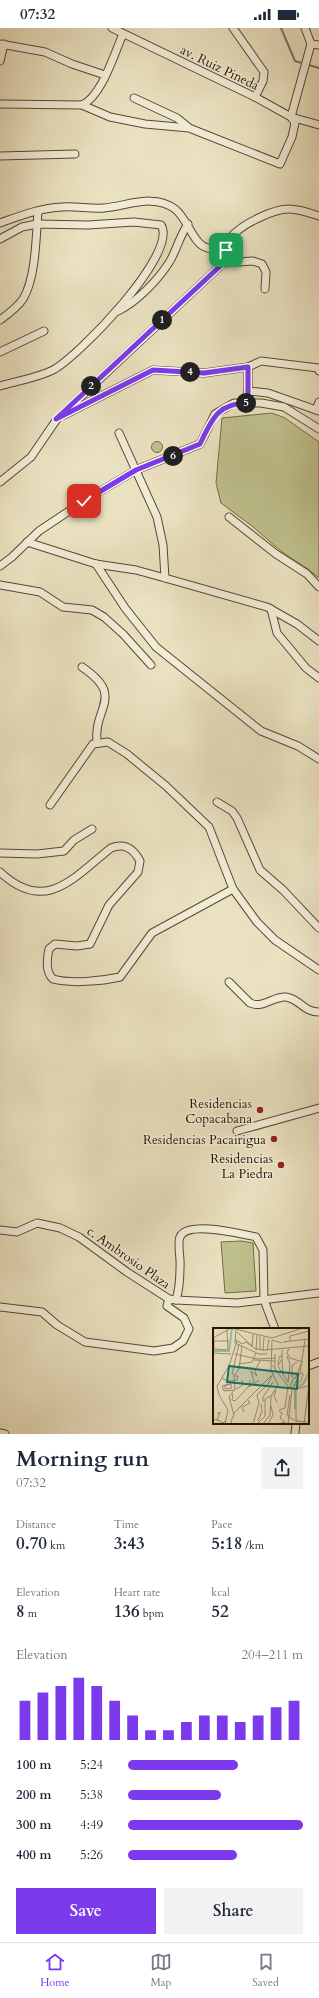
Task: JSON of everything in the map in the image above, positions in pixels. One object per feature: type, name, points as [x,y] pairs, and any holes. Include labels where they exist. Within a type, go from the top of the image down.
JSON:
[{"type":"street","name":"av. Ruiz Pineda","points":[[112,28],[255,97],[291,117],[319,125]]},
{"type":"street","points":[[233,28],[264,72],[263,81],[255,97]]},
{"type":"street","points":[[0,104],[82,106],[116,118],[144,124],[189,128],[279,164],[292,138],[295,123],[291,117],[311,44],[305,28]]},
{"type":"street","points":[[82,106],[90,101],[105,75],[123,34]]},
{"type":"street","points":[[0,61],[2,44],[45,52],[72,64],[105,75]]},
{"type":"street","points":[[311,44],[319,45]]},
{"type":"street","points":[[134,98],[177,118],[189,128]]},
{"type":"street","points":[[0,156],[75,154]]},
{"type":"street","points":[[0,223],[38,211],[61,207],[106,208],[130,202],[155,202],[176,210],[188,224],[201,245],[213,249],[226,250]]},
{"type":"street","points":[[0,482],[31,458],[56,419],[223,263],[231,238],[236,233],[270,213],[291,209],[319,216]]},
{"type":"street","points":[[0,320],[19,304],[25,296],[30,281],[38,211]]},
{"type":"street","points":[[0,239],[22,227],[37,224],[88,226],[134,222],[161,224],[163,231],[153,262],[118,311],[92,338],[53,370],[0,386]]},
{"type":"street","points":[[118,311],[131,305],[139,298],[169,262],[188,224]]},
{"type":"street","points":[[223,263],[253,262],[262,264],[266,272],[265,289]]},
{"type":"street","points":[[0,352],[44,331]]},
{"type":"street","points":[[56,419],[153,370],[204,373],[248,367],[261,361],[318,368],[319,371]]},
{"type":"street","points":[[248,367],[248,403]]},
{"type":"street","points":[[248,391],[268,393],[317,411],[319,402]]},
{"type":"street","points":[[0,566],[39,531],[77,505],[136,470],[200,444],[215,414],[234,403],[261,403],[284,407],[319,429]]},
{"type":"street","points":[[119,433],[158,517],[163,545],[165,578]]},
{"type":"street","points":[[229,517],[276,554],[307,574],[319,587]]},
{"type":"street","points":[[27,542],[96,564],[136,570],[271,609],[296,624],[319,641]]},
{"type":"street","points":[[96,564],[125,608],[156,647],[261,731],[298,746],[319,759]]},
{"type":"street","points":[[0,585],[40,592],[62,607],[92,610],[104,617],[123,634],[151,666]]},
{"type":"street","points":[[271,609],[277,633],[306,668],[319,678]]},
{"type":"street","points":[[82,667],[97,678],[106,693],[106,701],[97,731],[98,742]]},
{"type":"street","points":[[50,805],[75,767],[93,744],[98,742],[108,742],[127,754],[166,786],[209,827],[232,890],[257,922],[275,940],[319,970]]},
{"type":"street","points":[[217,802],[232,811],[237,818],[260,870],[283,890],[319,928]]},
{"type":"street","points":[[0,853],[37,854],[64,851],[74,840],[92,829]]},
{"type":"street","points":[[0,872],[23,889],[42,892],[59,888],[69,882],[111,848],[122,844],[138,857],[140,861],[138,872],[110,905],[90,944],[77,946],[55,944],[49,949],[47,962],[49,974],[51,977],[58,980],[108,980],[120,977],[152,933],[232,890]]},
{"type":"street","points":[[229,982],[250,1004],[259,1005],[284,997],[293,999],[310,1012],[319,1012]]},
{"type":"street","points":[[237,1131],[319,1108]]},
{"type":"street","name":"c. Ambrosio Plaza","points":[[0,1230],[18,1232],[37,1224],[60,1228],[80,1237],[127,1272],[172,1300],[237,1303],[319,1294]]},
{"type":"street","points":[[0,1307],[42,1312],[57,1325],[85,1342],[154,1351],[173,1348],[183,1341],[189,1329],[184,1318],[167,1306],[172,1300],[180,1267],[180,1237],[185,1230],[193,1228],[235,1232],[256,1238],[263,1250],[264,1300],[275,1328]]},
{"type":"street","points":[[309,1366],[319,1362]]},
{"type":"street","points":[[295,1434],[296,1424]]},
{"type":"street","points":[[0,1433],[5,1434]]},
{"type":"green space","points":[[272,413],[285,418],[319,442],[319,578],[282,552],[252,526],[221,503],[216,483],[222,418]]},
{"type":"green space","points":[[157,441],[161,443],[163,447],[161,451],[157,453],[153,451],[151,447],[153,443]]},
{"type":"green space","points":[[241,1241],[253,1243],[256,1291],[225,1293],[221,1242]]},
{"type":"waterway","points":[[281,28],[295,61],[319,68]]},
{"type":"place","name":"Residencias Copacabana","points":[[260,1110]]},
{"type":"place","name":"Residencias Pacairigua","points":[[274,1139]]},
{"type":"place","name":"Residencias La Piedra","points":[[281,1165]]},
{"type":"route","points":[[84,501],[136,470],[174,456],[200,444],[215,414],[234,403],[248,403],[248,367],[204,373],[153,370],[56,419],[218,268],[223,263],[226,250]]}]
